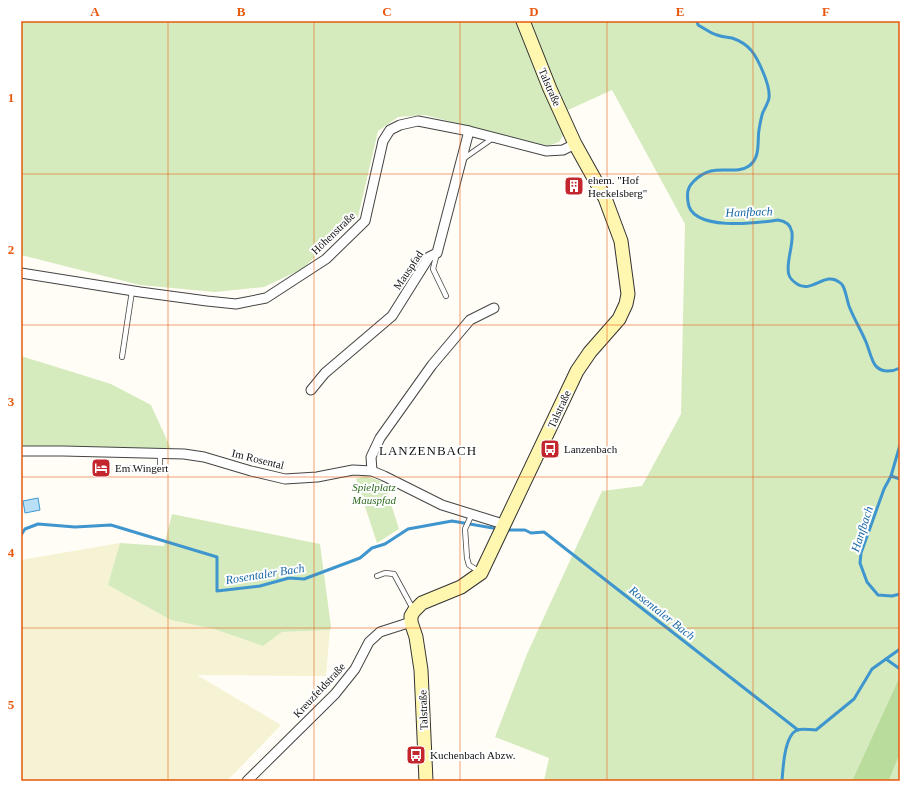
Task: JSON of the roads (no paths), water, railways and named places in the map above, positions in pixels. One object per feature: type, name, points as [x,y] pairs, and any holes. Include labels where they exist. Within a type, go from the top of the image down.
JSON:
[{"type":"main road","name":"Talstraße","points":[[481,573],[577,371],[590,352],[619,319],[626,304],[628,294],[621,241],[614,219],[605,198],[575,144],[550,89],[523,21]]},
{"type":"main road","points":[[412,617],[422,603],[461,587],[481,573]]},
{"type":"main road","name":"Talstraße","points":[[412,617],[421,670],[426,781]]},
{"type":"street","name":"Höhenstraße","points":[[21,273],[132,291],[236,304],[266,298],[326,259],[365,221],[383,141],[390,130],[400,125],[418,121],[470,131],[546,151],[563,150],[575,144]]},
{"type":"street","name":"Mauspfad","points":[[311,390],[325,373],[392,316],[430,257],[436,253],[470,131]]},
{"type":"street","points":[[372,471],[371,457],[380,438],[432,365],[470,320],[494,308]]},
{"type":"street","name":"Im Rosental","points":[[21,451],[184,454],[204,457],[252,471],[285,478],[317,477],[353,470],[372,471],[442,505],[469,520],[503,524]]},
{"type":"street","name":"Kreuzfeldstraße","points":[[247,781],[335,694],[355,669],[369,642],[380,632],[412,617]]},
{"type":"lane","points":[[462,160],[494,138]]},
{"type":"lane","points":[[436,253],[433,269],[446,296]]},
{"type":"lane","points":[[122,357],[132,291]]},
{"type":"lane","points":[[128,468],[160,471],[160,453]]},
{"type":"lane","points":[[469,520],[465,529],[466,558],[468,565],[481,573]]},
{"type":"lane","points":[[377,576],[385,573],[394,574],[400,583],[412,617]]},
{"type":"water","points":[[38,498],[40,510],[25,513],[23,501]]},
{"type":"waterway","name":"Hanfbach","points":[[697,21],[698,25],[712,33],[738,40],[752,51],[766,81],[769,98],[761,118],[758,149],[753,162],[743,169],[716,170],[701,175],[691,184],[688,191],[688,202],[692,212],[701,218],[713,222],[742,224],[778,220],[786,223],[791,228],[792,235],[788,268],[791,279],[797,284],[803,286],[813,285],[829,279],[834,279],[841,283],[843,285],[851,311],[864,338],[872,360],[877,368],[883,371],[900,368]]},
{"type":"waterway","name":"Hanfbach","points":[[900,445],[891,476],[884,489],[861,553],[860,563],[867,582],[878,595],[892,596],[900,594]]},
{"type":"waterway","points":[[891,476],[900,479]]},
{"type":"waterway","name":"Rosentaler Bach","points":[[21,535],[25,529],[38,524],[75,527],[111,525],[217,557],[217,591],[260,586],[289,578],[304,579],[360,558],[372,548],[385,544],[408,529],[452,521],[493,528]]},
{"type":"waterway","name":"Rosentaler Bach","points":[[507,530],[525,530],[531,533],[544,532],[798,730]]},
{"type":"waterway","name":"Hanfbach","points":[[782,781],[785,753],[789,739],[793,733],[799,729],[816,730],[854,699],[872,669],[900,649]]},
{"type":"waterway","points":[[886,659],[900,669]]},
{"type":"place","name":"ehem. \"Hof Heckelsberg\"","points":[[574,186]]},
{"type":"place","name":"Lanzenbach","points":[[550,449]]},
{"type":"place","name":"Em Wingert","points":[[101,468]]},
{"type":"place","name":"Kuchenbach Abzw.","points":[[416,755]]},
{"type":"district","name":"LANZENBACH","points":[[428,450]]},
{"type":"park label","name":"Spielplatz Mauspfad","points":[[374,493]]}]
